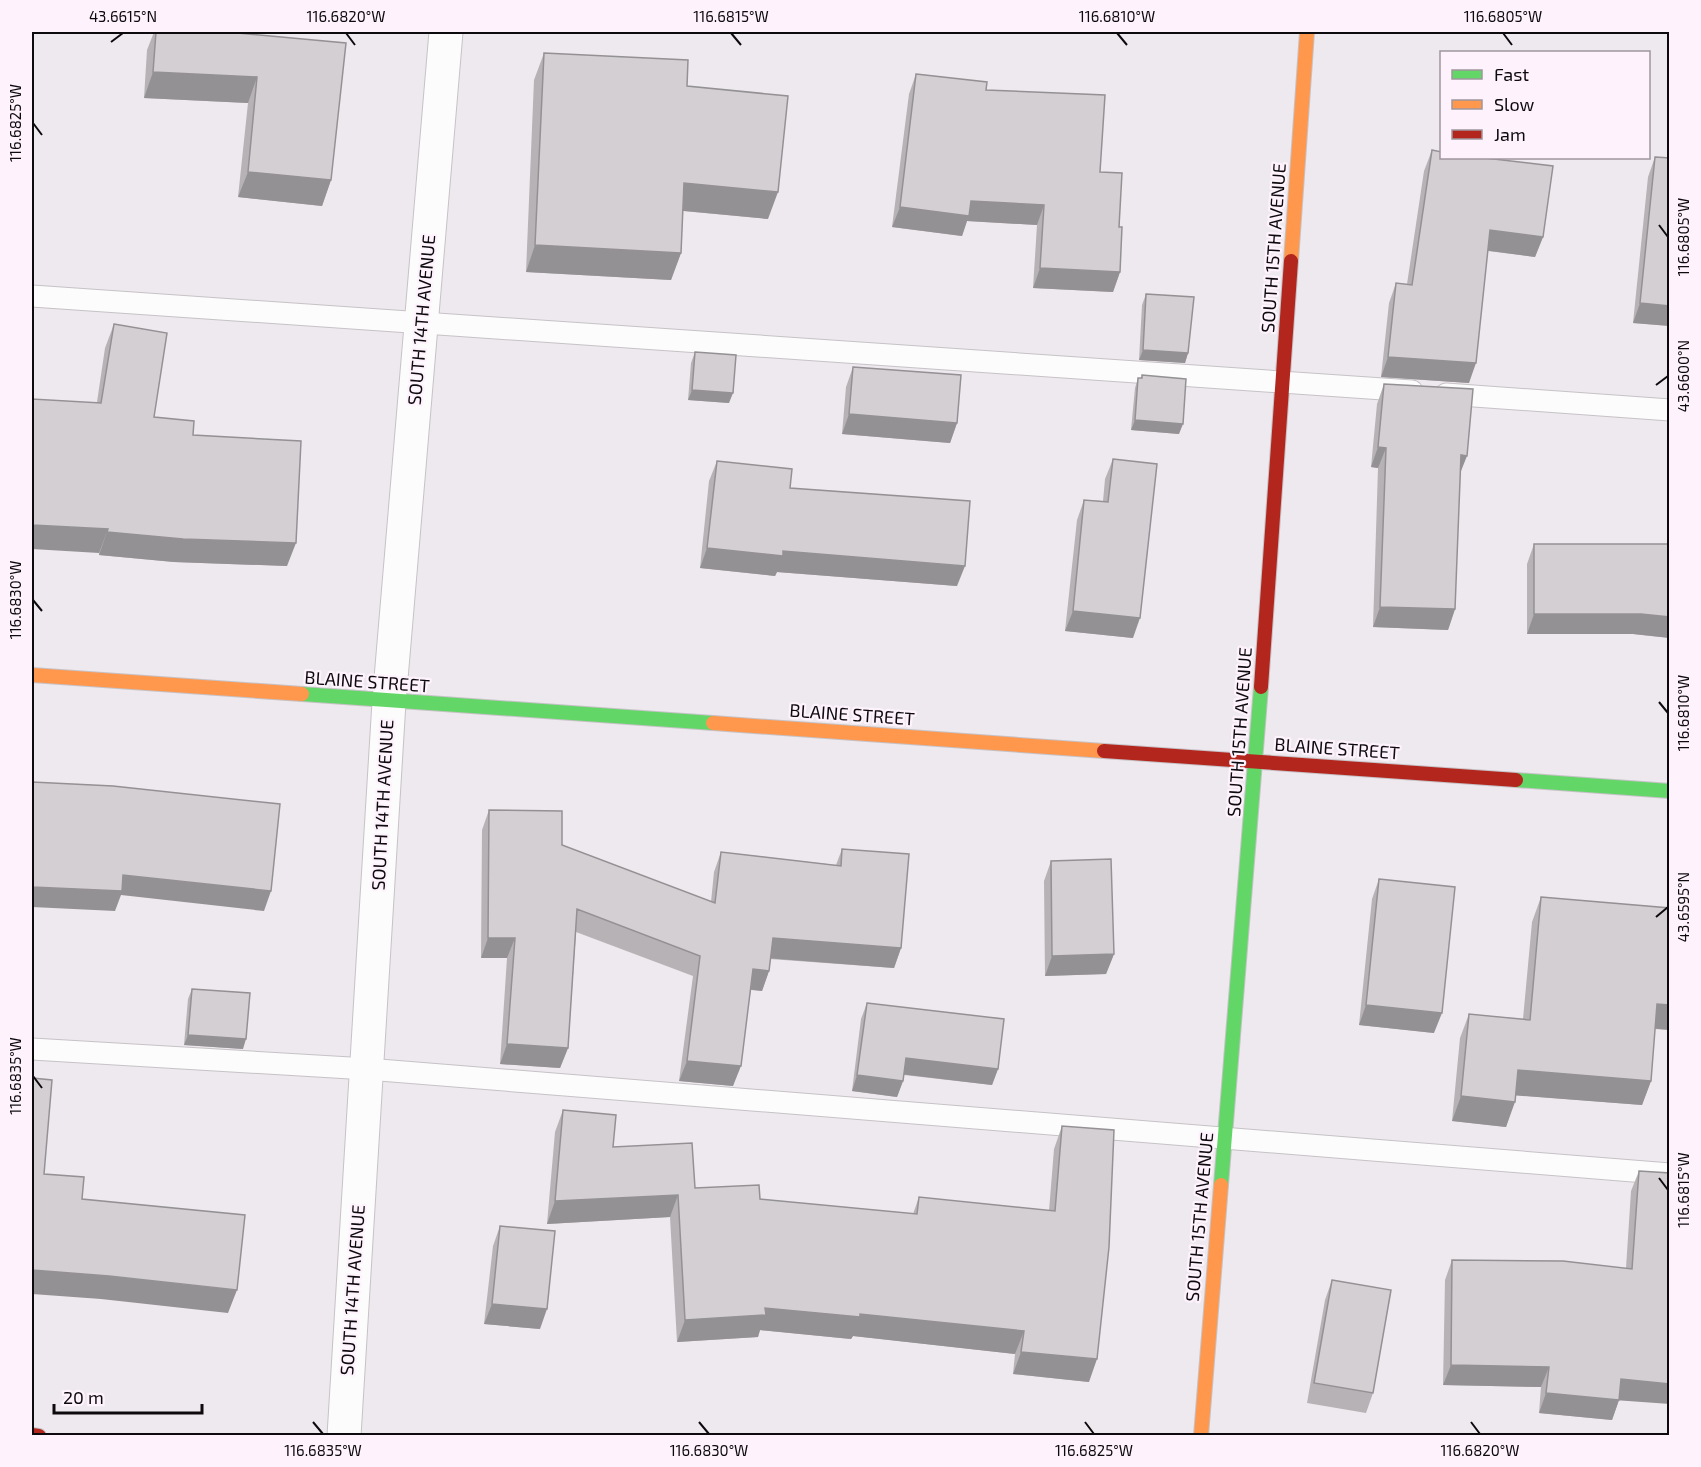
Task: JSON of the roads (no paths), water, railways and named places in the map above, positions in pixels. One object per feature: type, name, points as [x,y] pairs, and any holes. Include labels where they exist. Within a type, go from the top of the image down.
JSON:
[{"type":"main road","name":"SOUTH 15TH AVENUE","points":[[1201,1436],[1256,761],[1307,32]]},
{"type":"main road","name":"BLAINE STREET","points":[[32,675],[1670,791]]},
{"type":"main road","points":[[32,1435],[39,1436]]},
{"type":"street","name":"SOUTH 14TH AVENUE","points":[[344,1436],[389,702],[446,32]]},
{"type":"lane","points":[[32,296],[1670,410]]},
{"type":"lane","points":[[32,1049],[367,1069],[1225,1140],[1670,1174]]}]
